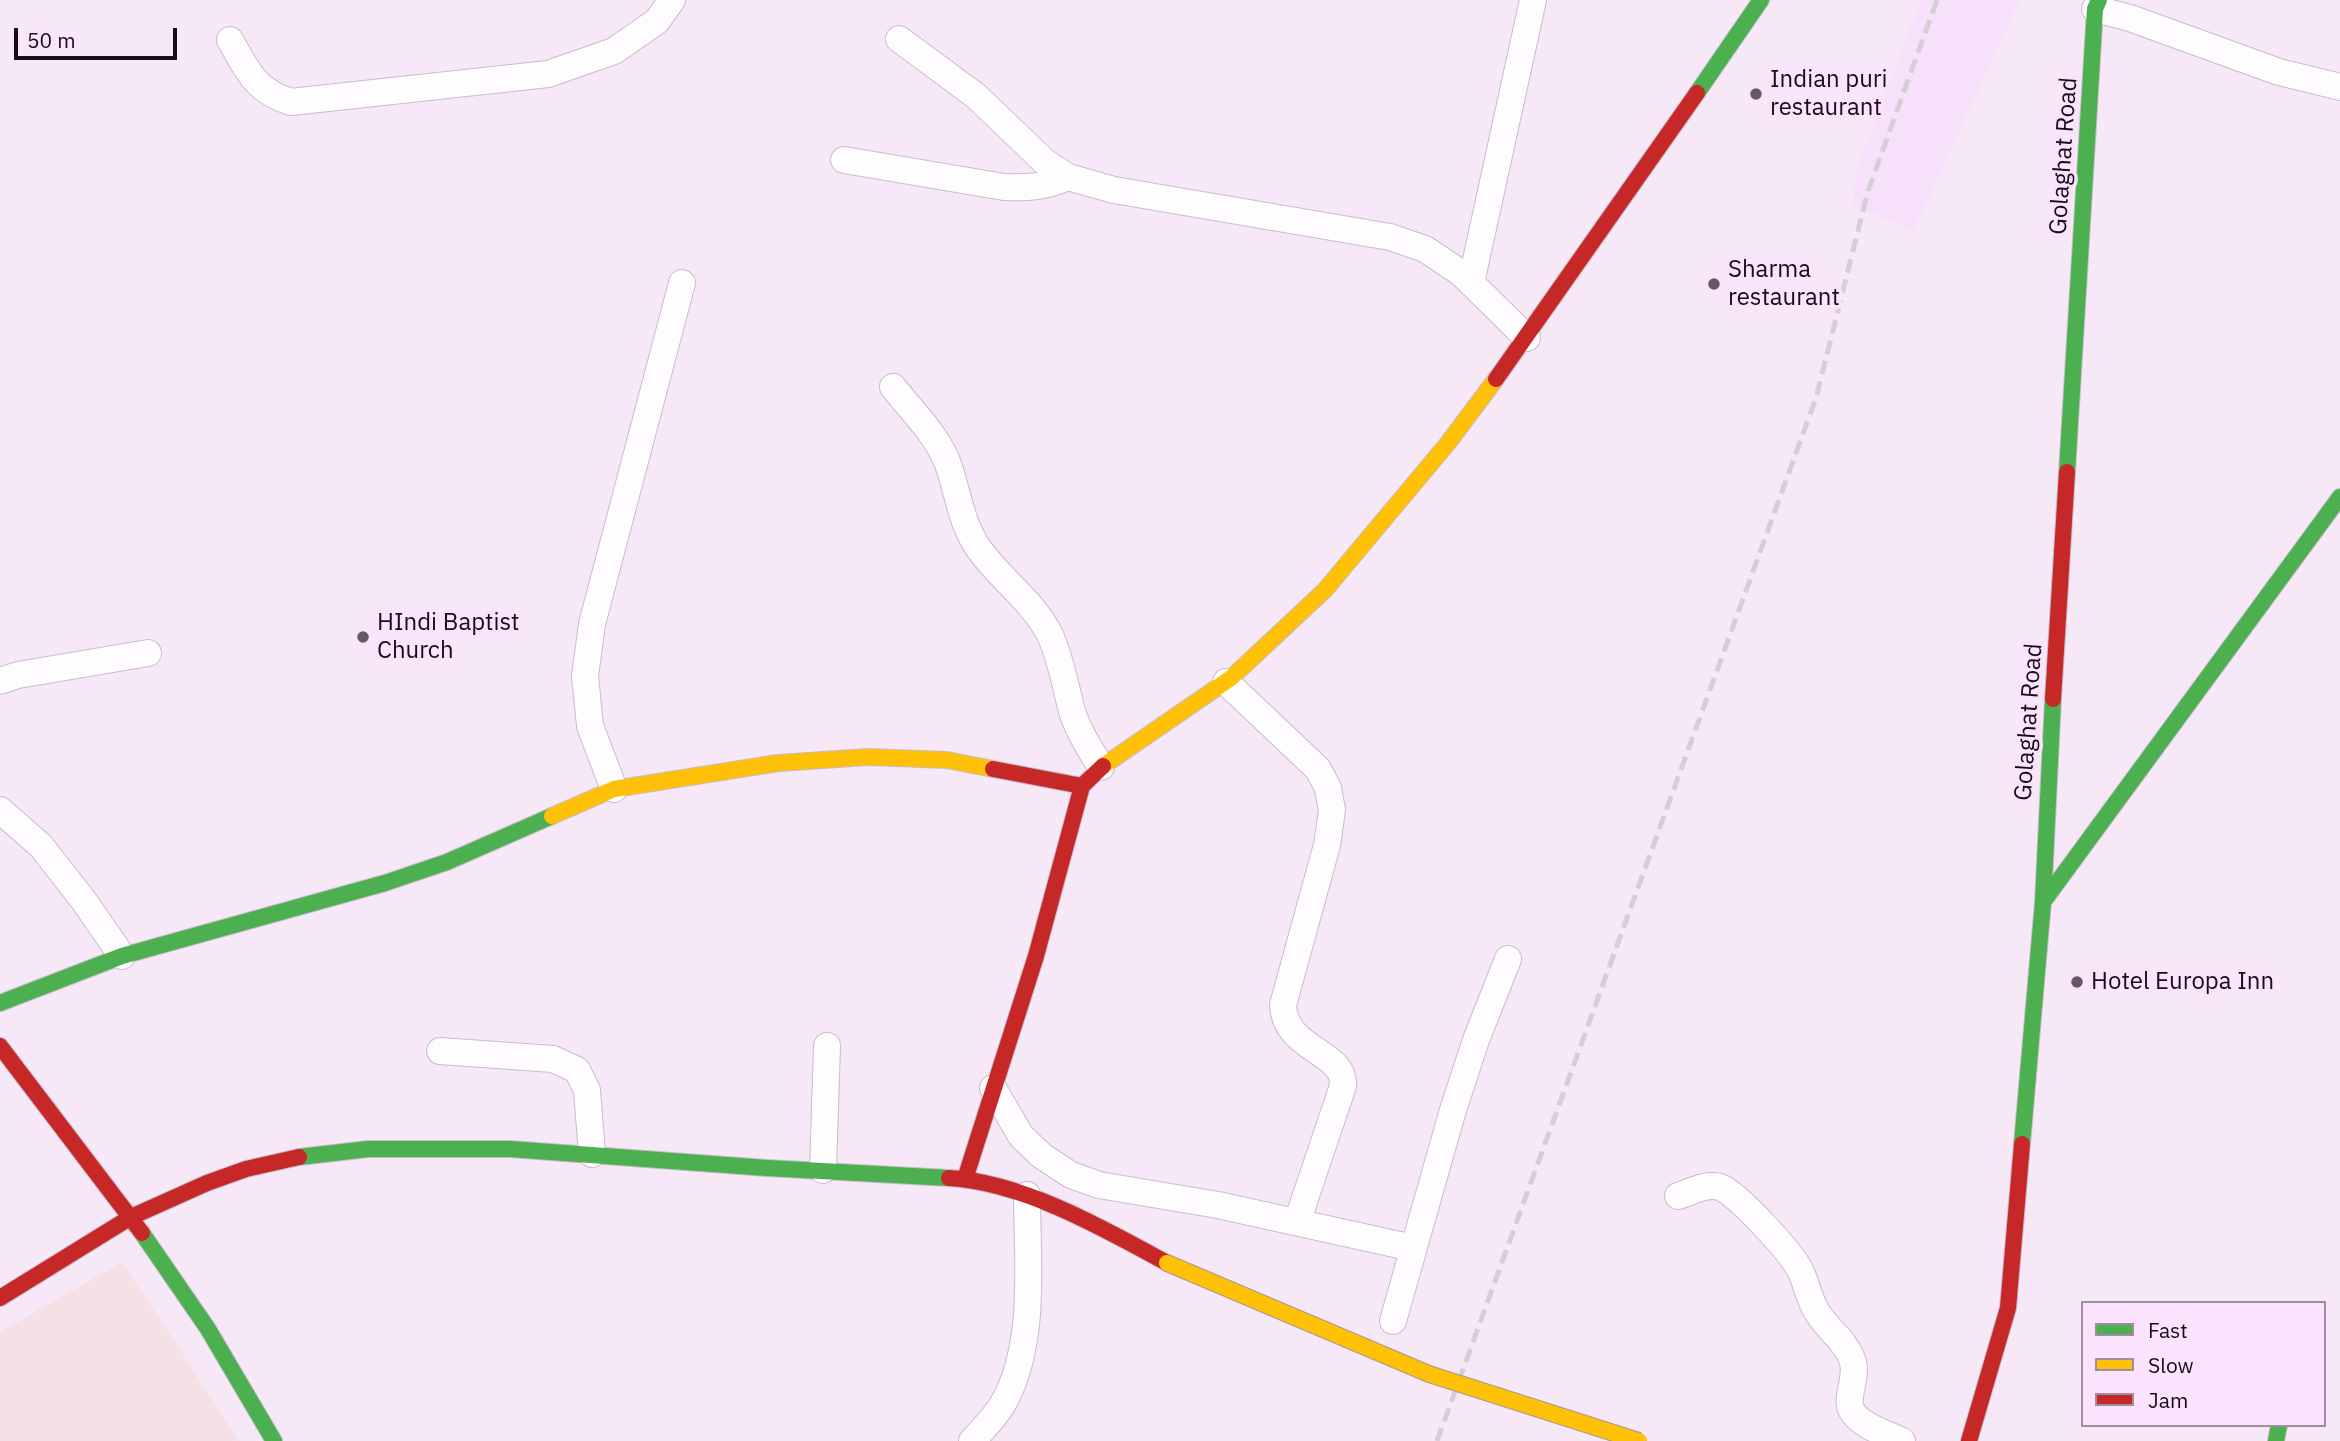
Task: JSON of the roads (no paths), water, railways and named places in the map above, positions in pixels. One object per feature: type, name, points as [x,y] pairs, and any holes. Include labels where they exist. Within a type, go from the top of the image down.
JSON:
[{"type":"street","points":[[230,40],[253,80],[272,96],[291,102],[548,74],[614,51],[657,21],[672,0]]},
{"type":"street","points":[[1471,283],[1533,0]]},
{"type":"street","points":[[965,1179],[1036,956],[1082,786],[1101,767],[1226,682],[1325,590],[1431,464],[1527,338],[1761,0]]},
{"type":"street","points":[[2097,5],[2279,72],[2340,87]]},
{"type":"street","name":"Golaghat Road","points":[[1969,1441],[2008,1308],[2043,902],[2097,5]]},
{"type":"street","points":[[899,39],[976,96],[1045,162],[1068,177],[1114,190],[1390,237],[1425,249],[1461,273],[1527,338]]},
{"type":"street","points":[[844,160],[1004,187],[1030,188],[1050,185],[1068,177]]},
{"type":"street","points":[[614,789],[590,726],[585,676],[592,624],[682,283]]},
{"type":"street","points":[[892,387],[939,445],[948,463],[968,530],[979,548],[1038,615],[1048,632],[1058,653],[1073,713],[1083,738],[1101,767]]},
{"type":"street","points":[[2043,902],[2340,497]]},
{"type":"street","points":[[0,681],[18,675],[148,653]]},
{"type":"street","points":[[1226,682],[1318,769],[1328,788],[1332,810],[1327,845],[1283,1005],[1284,1019],[1294,1035],[1339,1068],[1344,1077],[1297,1222]]},
{"type":"street","points":[[0,1003],[122,956],[397,879],[447,862],[614,789],[778,764],[868,757],[947,760],[1082,786]]},
{"type":"street","points":[[0,810],[41,846],[122,956]]},
{"type":"street","points":[[1393,1321],[1433,1175],[1472,1051],[1508,959]]},
{"type":"street","points":[[0,1046],[131,1217],[208,1329],[274,1441]]},
{"type":"street","points":[[823,1170],[827,1046]]},
{"type":"street","points":[[440,1051],[553,1059],[577,1070],[587,1090],[592,1154]]},
{"type":"street","points":[[993,1088],[1021,1136],[1042,1156],[1071,1175],[1099,1185],[1218,1205],[1413,1248]]},
{"type":"street","points":[[1,1296],[131,1217],[246,1169],[304,1156],[368,1149],[440,1148],[592,1154],[767,1168],[965,1179],[1000,1185],[1027,1195],[1121,1237],[1167,1263],[1429,1374],[1639,1441]]},
{"type":"street","points":[[1678,1196],[1704,1187],[1718,1186],[1736,1196],[1791,1256],[1800,1270],[1818,1313],[1848,1349],[1853,1361],[1856,1372],[1850,1401],[1851,1410],[1860,1420],[1902,1441]]},
{"type":"street","points":[[972,1441],[990,1421],[1008,1394],[1018,1363],[1027,1320],[1027,1195]]},
{"type":"railway","points":[[1437,1441],[1816,398],[1868,191],[1937,0]]},
{"type":"place","name":"Indian puri restaurant","points":[[1756,94]]},
{"type":"place","name":"Sharma restaurant","points":[[1714,284]]},
{"type":"place","name":"HIndi Baptist Church","points":[[363,637]]},
{"type":"place","name":"Hotel Europa Inn","points":[[2077,982]]}]
